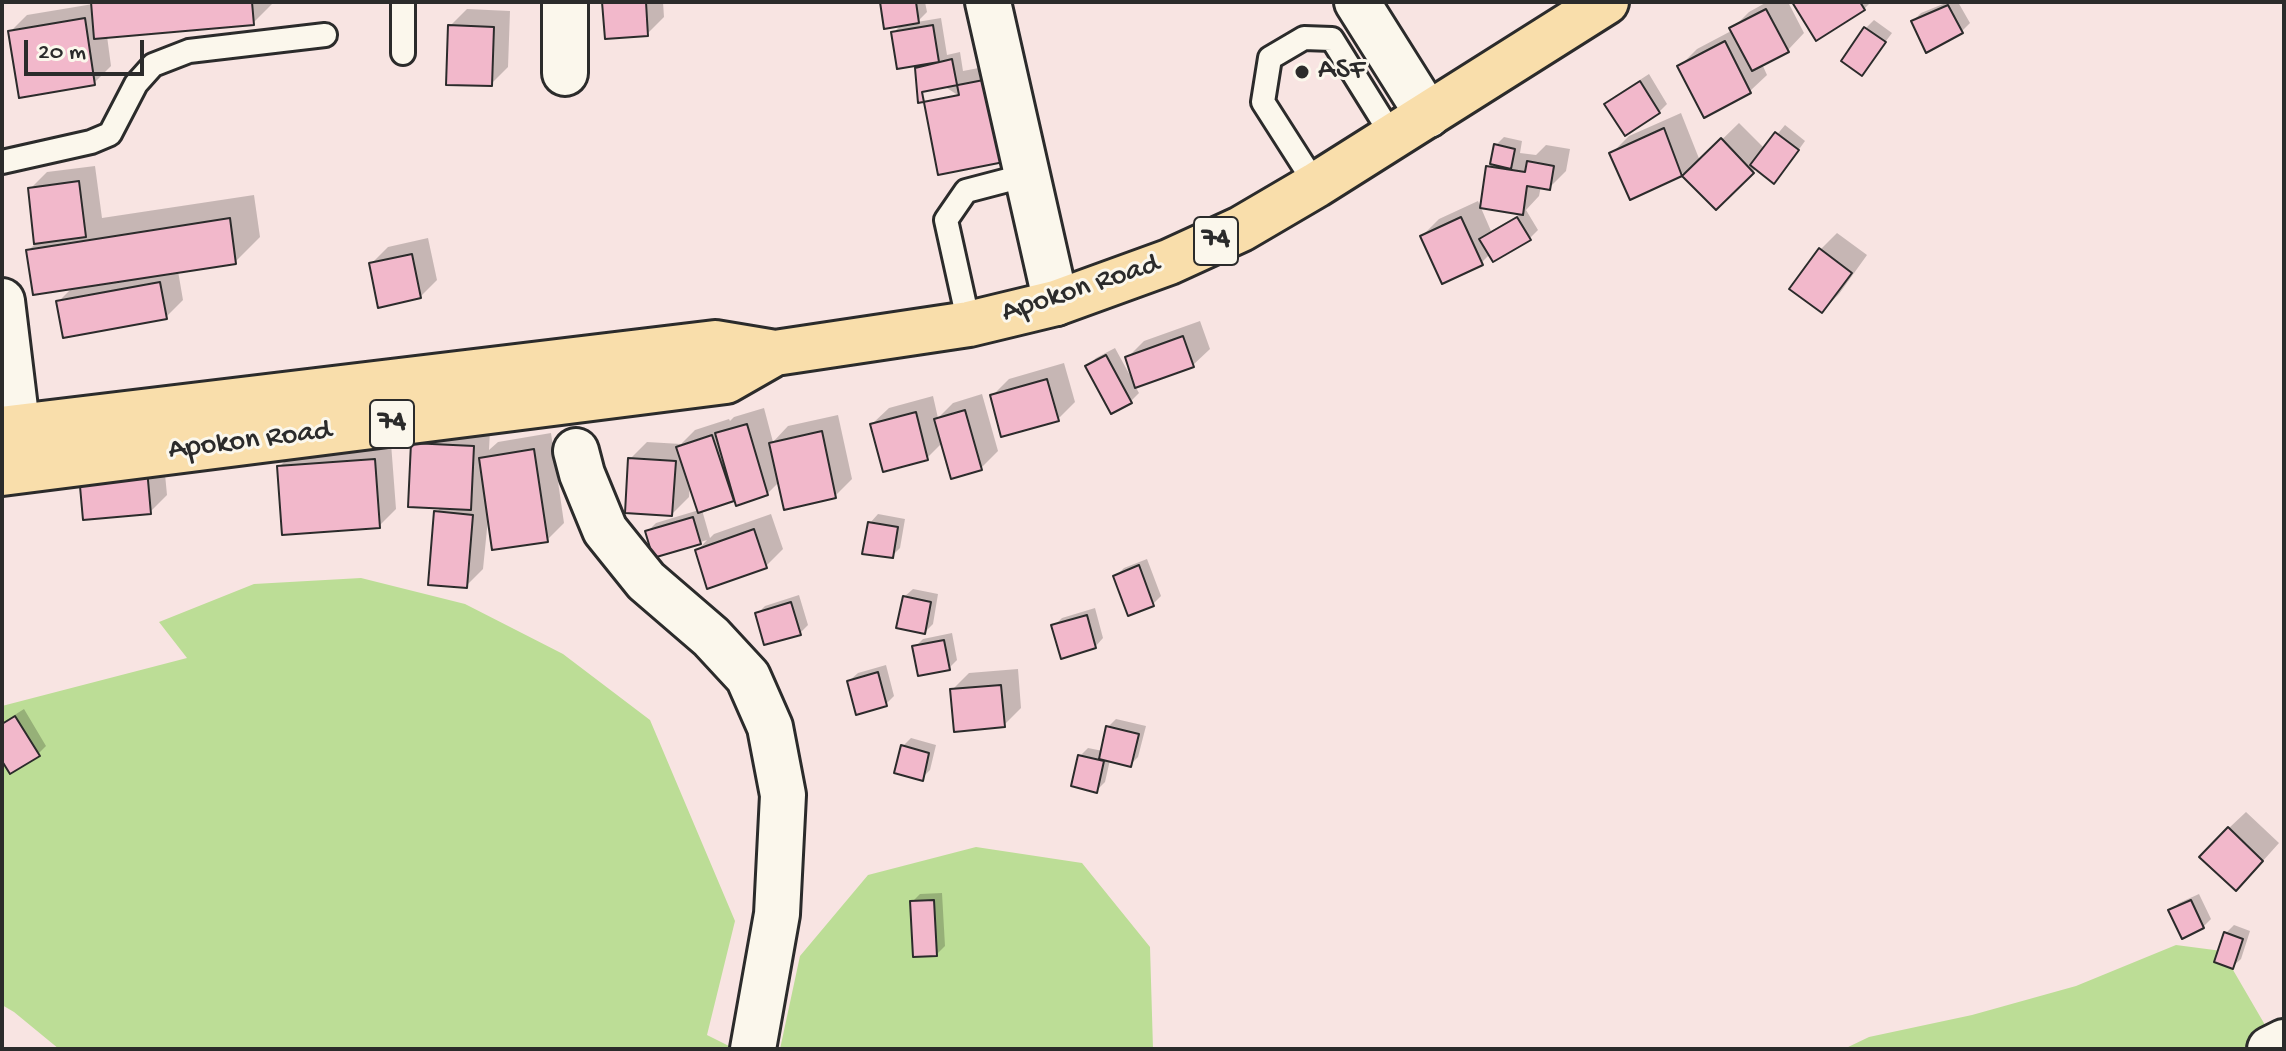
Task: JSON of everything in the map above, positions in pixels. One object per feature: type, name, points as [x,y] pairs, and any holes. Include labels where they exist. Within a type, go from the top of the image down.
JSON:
[{"type":"highway","name":"Apokon Road","points":[[10,428],[715,343],[775,353],[969,324],[1056,303],[1169,262],[1241,229],[1606,2]]},
{"type":"highway","name":"Apokon Road","points":[[12,472],[726,381],[775,353]]},
{"type":"street","points":[[565,2],[565,73]]},
{"type":"street","points":[[988,2],[1056,303]]},
{"type":"street","points":[[1357,2],[1410,126]]},
{"type":"street","points":[[2,301],[12,472]]},
{"type":"street","points":[[576,451],[605,530],[646,581],[711,637],[748,677],[770,727],[783,795],[777,914],[760,1044]]},
{"type":"street","points":[[2270,1049],[2284,1042]]},
{"type":"lane","points":[[403,2],[403,53]]},
{"type":"lane","points":[[2,162],[91,142],[110,134],[136,84],[153,65],[189,51],[325,35]]},
{"type":"lane","points":[[1316,185],[1263,102],[1270,58],[1304,38],[1332,39],[1410,126]]},
{"type":"lane","points":[[969,324],[946,220],[966,191],[1027,175]]},
{"type":"green space","points":[[361,578],[465,604],[563,654],[650,720],[735,921],[707,1035],[735,1049],[59,1049],[2,1005],[2,706],[187,658],[159,622],[254,584]]},
{"type":"green space","points":[[976,847],[1082,863],[1150,947],[1153,1049],[780,1049],[800,956],[868,875]]},
{"type":"green space","points":[[2176,945],[2222,951],[2279,1049],[1844,1049],[1869,1037],[1972,1015],[2076,986]]},
{"type":"building","points":[[91,2],[252,2],[254,25],[94,39]]},
{"type":"building","points":[[602,2],[646,2],[648,36],[605,39]]},
{"type":"building","points":[[880,2],[916,2],[919,23],[884,29]]},
{"type":"building","points":[[1792,2],[1860,2],[1865,10],[1816,41]]},
{"type":"building","points":[[1948,5],[1963,33],[1926,53],[1911,21]]},
{"type":"building","points":[[1766,9],[1789,52],[1752,71],[1729,28]]},
{"type":"building","points":[[85,18],[95,85],[19,98],[8,31]]},
{"type":"building","points":[[448,25],[494,27],[492,86],[446,85]]},
{"type":"building","points":[[933,25],[939,62],[897,69],[891,32]]},
{"type":"building","points":[[1864,27],[1886,42],[1862,76],[1841,61]]},
{"type":"building","points":[[1725,41],[1751,93],[1704,118],[1677,66]]},
{"type":"building","points":[[952,59],[959,95],[918,103],[915,68]]},
{"type":"building","points":[[999,77],[1014,160],[938,175],[922,92]]},
{"type":"building","points":[[1640,81],[1660,113],[1625,136],[1604,104]]},
{"type":"building","points":[[1664,128],[1682,176],[1630,200],[1609,153]]},
{"type":"building","points":[[1775,132],[1799,150],[1774,184],[1750,165]]},
{"type":"building","points":[[1721,138],[1754,173],[1716,210],[1682,176]]},
{"type":"building","points":[[1494,144],[1515,149],[1511,169],[1490,164]]},
{"type":"building","points":[[1527,161],[1554,166],[1550,190],[1527,186],[1523,215],[1480,208],[1486,166],[1525,172]]},
{"type":"building","points":[[79,181],[86,237],[34,244],[28,188]]},
{"type":"building","points":[[1461,217],[1483,265],[1442,284],[1420,236]]},
{"type":"building","points":[[1517,217],[1531,240],[1493,262],[1479,239]]},
{"type":"building","points":[[230,218],[236,264],[33,295],[26,250]]},
{"type":"building","points":[[1819,248],[1852,273],[1822,313],[1789,289]]},
{"type":"building","points":[[412,254],[421,298],[378,308],[369,263]]},
{"type":"building","points":[[160,282],[167,319],[63,338],[56,301]]},
{"type":"building","points":[[1183,336],[1194,367],[1135,388],[1125,357]]},
{"type":"building","points":[[1106,355],[1132,403],[1111,414],[1085,366]]},
{"type":"building","points":[[1047,379],[1059,421],[1001,437],[990,395]]},
{"type":"building","points":[[965,410],[982,470],[951,479],[934,419]]},
{"type":"building","points":[[916,412],[928,460],[883,472],[870,424]]},
{"type":"building","points":[[747,424],[768,495],[736,506],[715,433]]},
{"type":"building","points":[[822,431],[836,498],[784,510],[769,443]]},
{"type":"building","points":[[712,435],[734,501],[698,513],[676,447]]},
{"type":"building","points":[[411,443],[474,446],[471,510],[408,507]]},
{"type":"building","points":[[534,449],[548,542],[492,550],[479,458]]},
{"type":"building","points":[[628,458],[676,461],[672,516],[625,513]]},
{"type":"building","points":[[375,459],[380,528],[282,535],[277,466]]},
{"type":"building","points":[[147,469],[151,514],[83,520],[79,475]]},
{"type":"building","points":[[434,511],[473,515],[467,588],[428,585]]},
{"type":"building","points":[[693,517],[701,544],[653,558],[645,531]]},
{"type":"building","points":[[868,522],[898,527],[893,558],[862,554]]},
{"type":"building","points":[[754,529],[767,568],[707,589],[695,550]]},
{"type":"building","points":[[1139,565],[1154,606],[1128,616],[1113,576]]},
{"type":"building","points":[[903,596],[931,602],[925,634],[896,628]]},
{"type":"building","points":[[791,602],[801,635],[764,645],[755,613]]},
{"type":"building","points":[[1087,615],[1096,648],[1061,659],[1051,625]]},
{"type":"building","points":[[944,640],[950,670],[918,676],[912,646]]},
{"type":"building","points":[[878,672],[887,706],[856,715],[847,681]]},
{"type":"building","points":[[1001,685],[1005,727],[954,732],[950,689]]},
{"type":"building","points":[[15,716],[40,756],[10,774],[2,761],[2,724]]},
{"type":"building","points":[[1106,726],[1139,734],[1131,767],[1099,759]]},
{"type":"building","points":[[901,745],[929,753],[923,781],[894,773]]},
{"type":"building","points":[[1078,755],[1104,761],[1097,793],[1071,786]]},
{"type":"building","points":[[2228,827],[2263,861],[2236,891],[2199,857]]},
{"type":"building","points":[[934,900],[937,956],[913,957],[910,901]]},
{"type":"building","points":[[2191,900],[2204,928],[2182,939],[2168,910]]},
{"type":"building","points":[[2224,932],[2243,939],[2233,969],[2214,962]]},
{"type":"place","name":"ASF","points":[[1302,72]]}]
